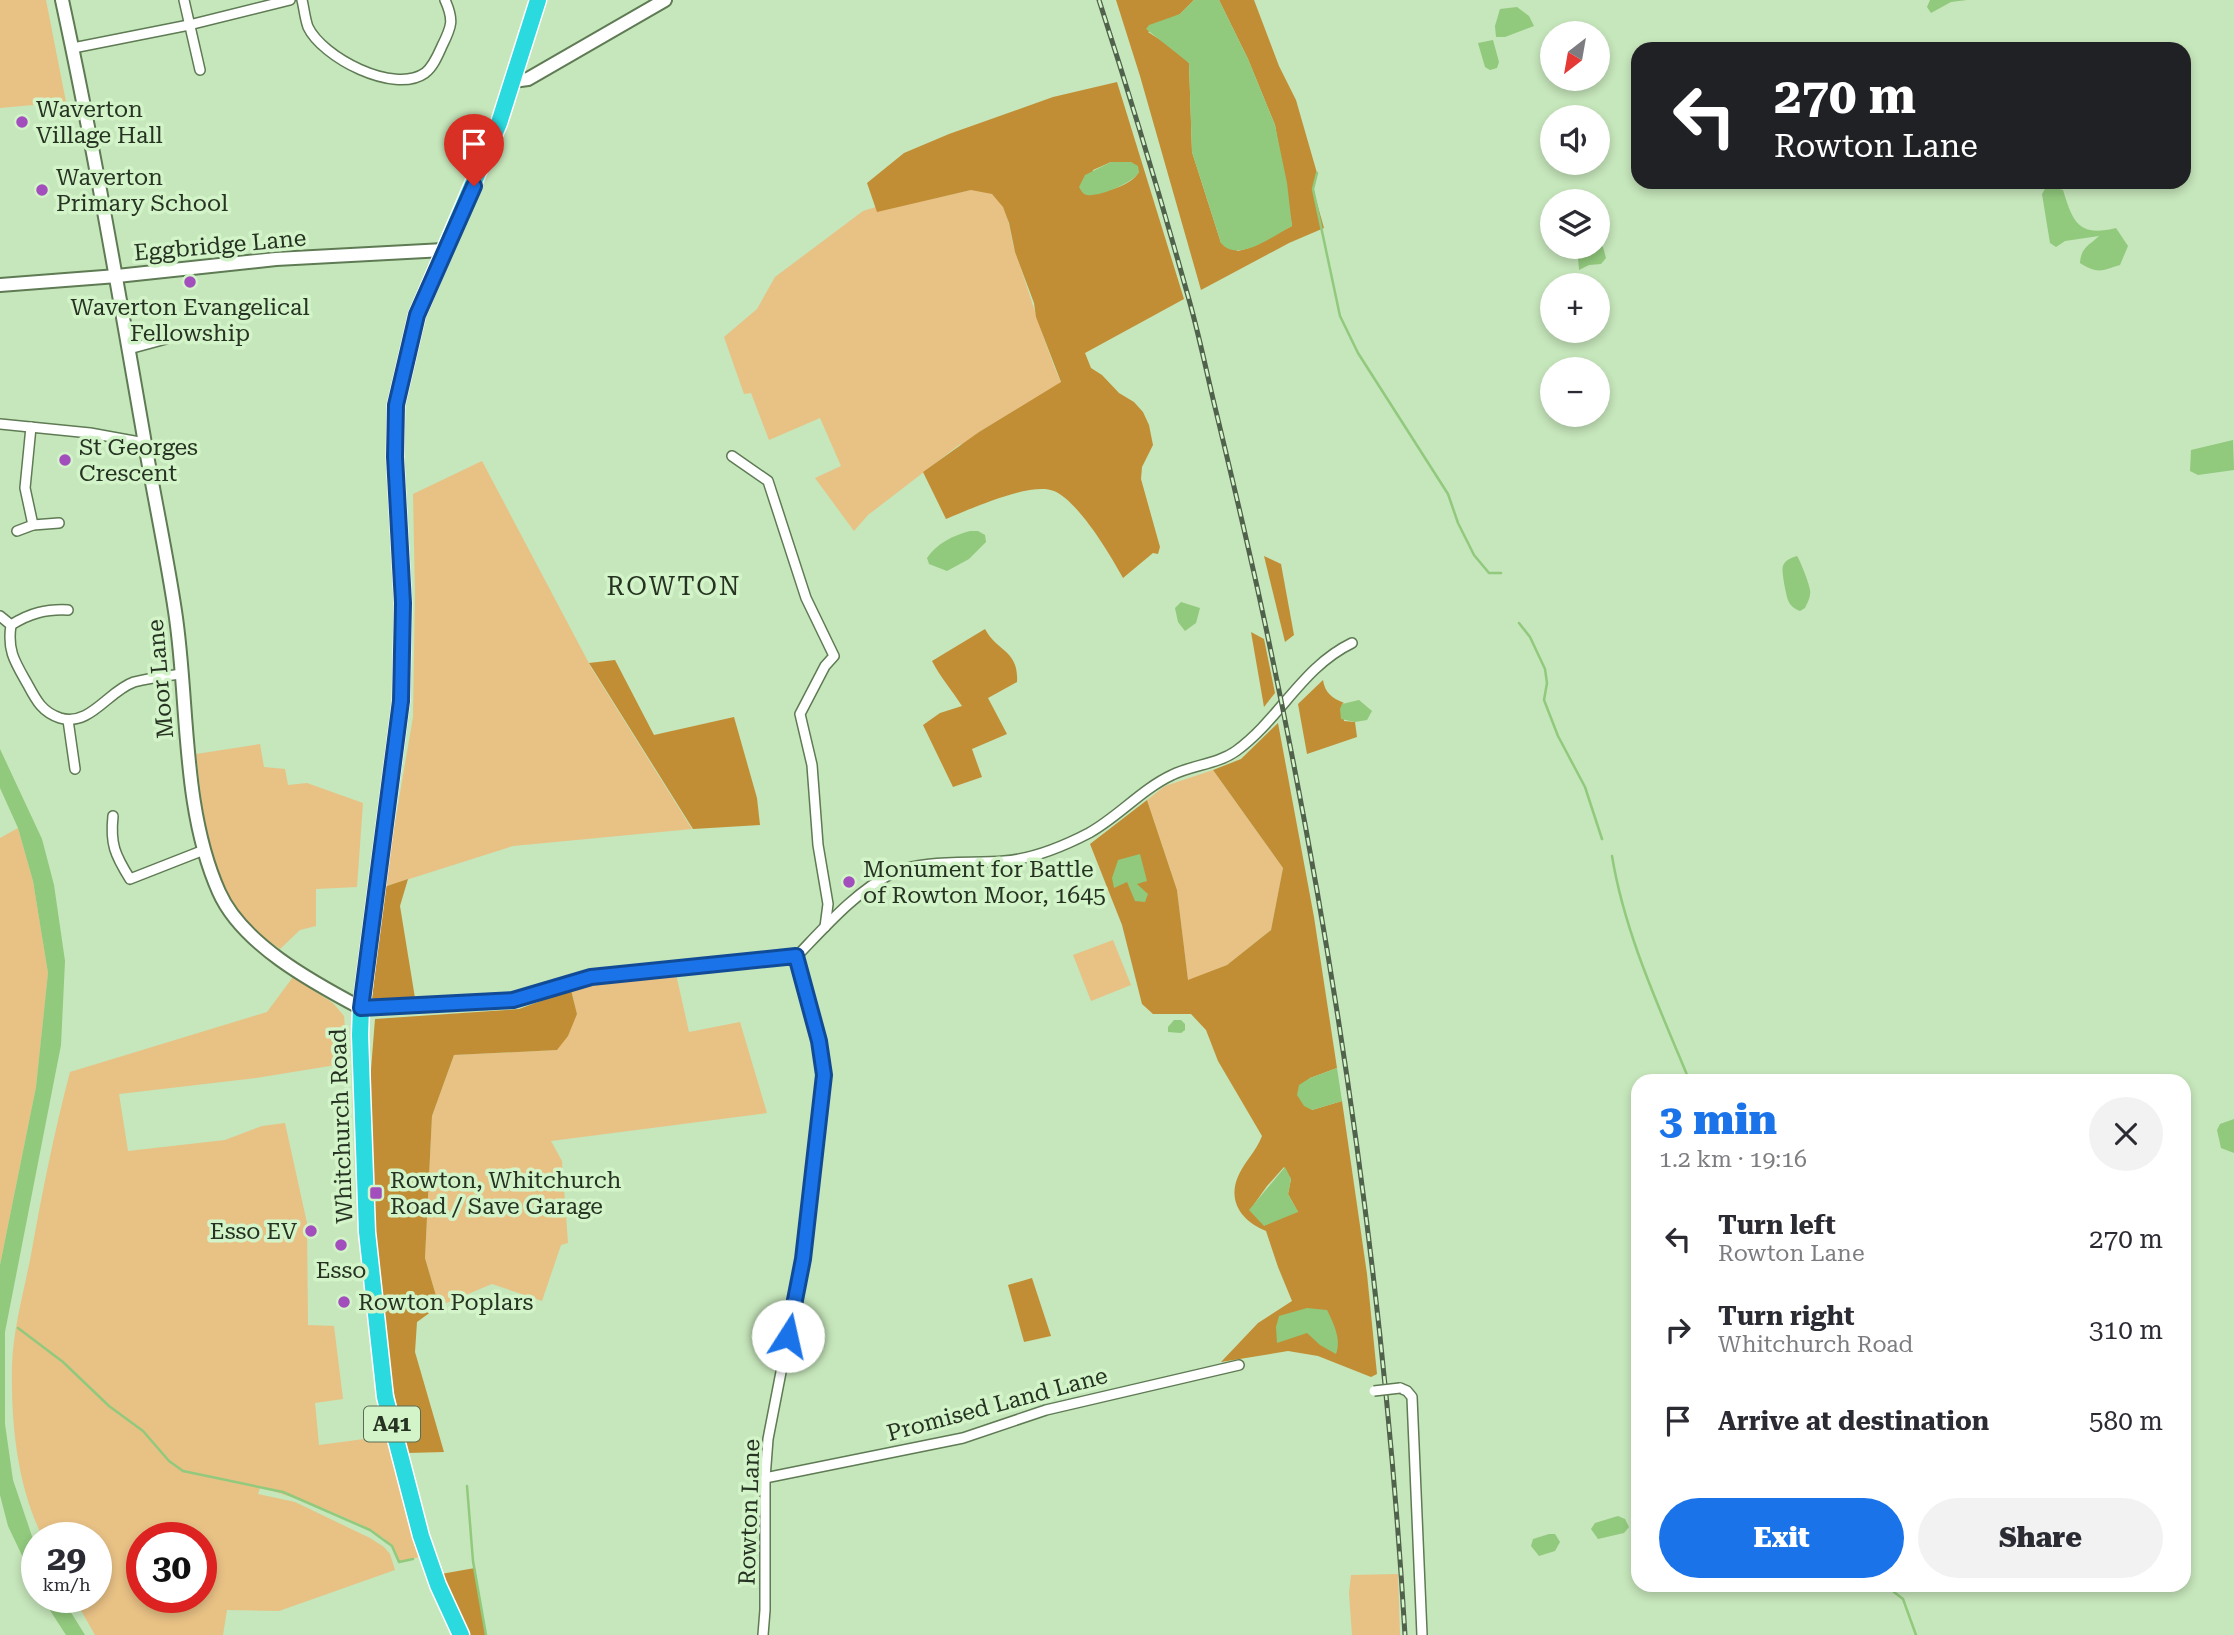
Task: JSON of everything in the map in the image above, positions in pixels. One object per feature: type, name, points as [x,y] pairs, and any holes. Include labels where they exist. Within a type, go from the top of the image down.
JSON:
[{"type":"highway","name":"Whitchurch Road","points":[[461,1635],[438,1585],[421,1536],[385,1397],[367,1232],[361,1110],[361,1008],[401,701],[403,603],[395,457],[396,405],[417,315],[494,136],[538,0]]},
{"type":"street","name":"Moor Lane","points":[[62,0],[117,276],[176,614],[188,754],[204,850],[219,892],[231,914],[250,934],[305,976],[361,1008]]},
{"type":"street","points":[[184,0],[200,70]]},
{"type":"street","points":[[73,48],[290,0]]},
{"type":"street","points":[[302,0],[308,27],[326,49],[351,66],[407,80],[425,73],[435,61],[449,32],[452,16],[445,0]]},
{"type":"street","points":[[513,81],[528,79],[665,0]]},
{"type":"street","name":"Eggbridge Lane","points":[[0,285],[276,259],[444,250]]},
{"type":"street","points":[[129,349],[166,339]]},
{"type":"street","points":[[0,424],[90,433],[145,443]]},
{"type":"street","points":[[32,427],[25,488],[33,525]]},
{"type":"street","points":[[732,456],[768,481],[806,598],[834,656],[825,666],[800,714],[812,765],[818,845],[828,904],[825,926]]},
{"type":"street","points":[[17,531],[33,525],[59,523]]},
{"type":"street","points":[[68,610],[40,611],[26,615],[11,625],[8,643],[12,656],[46,712],[68,720],[88,714],[133,683],[181,674]]},
{"type":"street","points":[[0,617],[11,625]]},
{"type":"street","points":[[361,1008],[513,1000],[591,977],[796,956],[825,926],[872,886],[894,872],[930,865],[1016,859],[1035,855],[1089,833],[1172,775],[1235,752],[1266,723],[1298,684],[1335,651],[1352,643]]},
{"type":"street","points":[[68,720],[75,769]]},
{"type":"street","points":[[113,816],[111,840],[130,879],[204,850]]},
{"type":"street","name":"Rowton Lane","points":[[763,1635],[768,1439],[803,1259],[824,1075],[819,1041],[796,956]]},
{"type":"street","name":"Promised Land Lane","points":[[765,1478],[963,1438],[1046,1410],[1239,1365]]},
{"type":"street","points":[[1374,1391],[1400,1388],[1412,1397],[1422,1635]]},
{"type":"shaded area","points":[[0,0],[46,0],[66,102],[0,108]]},
{"type":"shaded area","points":[[1116,0],[1194,0],[1180,14],[1148,32],[1170,46],[1189,63],[1192,152],[1221,243],[1238,251],[1292,226],[1275,125],[1248,59],[1219,0],[1254,0],[1279,66],[1296,100],[1317,173],[1313,189],[1324,228],[1289,243],[1201,290]]},
{"type":"shaded area","points":[[1194,0],[1219,0],[1248,59],[1275,125],[1287,183],[1292,226],[1246,249],[1228,249],[1221,243],[1192,152],[1189,63],[1146,29],[1149,25],[1180,14]]},
{"type":"shaded area","points":[[1930,0],[1967,0],[1951,2],[1931,13],[1927,7]]},
{"type":"shaded area","points":[[1517,7],[1529,16],[1534,26],[1505,37],[1496,37],[1495,26],[1500,9]]},
{"type":"shaded area","points":[[1493,40],[1499,62],[1497,68],[1490,70],[1485,67],[1478,43]]},
{"type":"shaded area","points":[[1117,82],[1184,299],[1085,353],[1091,368],[1143,412],[1153,445],[1142,467],[1141,479],[1160,547],[1158,554],[1153,553],[1123,578],[1083,517],[1073,505],[1054,491],[1044,489],[1016,493],[946,519],[923,472],[979,432],[1061,382],[1036,317],[1034,303],[1015,252],[1009,223],[1003,207],[992,194],[971,190],[877,212],[867,183],[904,153],[1053,97]],"holes":[[[1111,162],[1131,162],[1139,172],[1129,182],[1088,195],[1093,170]]]},
{"type":"shaded area","points":[[1111,162],[1131,162],[1138,166],[1139,172],[1130,181],[1107,192],[1092,195],[1083,193],[1079,187],[1085,175]]},
{"type":"shaded area","points":[[2045,189],[2063,190],[2074,219],[2086,229],[2116,228],[2128,246],[2120,265],[2096,270],[2080,263],[2084,250],[2099,236],[2065,241],[2056,247],[2050,243],[2042,194]]},
{"type":"shaded area","points":[[971,190],[994,195],[1001,203],[1061,383],[979,432],[968,442],[959,445],[868,515],[854,531],[815,478],[841,466],[820,418],[769,440],[751,393],[744,394],[724,337],[757,309],[775,277],[863,211],[876,207],[877,211]]},
{"type":"shaded area","points":[[1578,259],[1605,259],[1601,264],[1589,265],[1579,270]]},
{"type":"shaded area","points":[[2233,440],[2234,470],[2198,475],[2190,471],[2191,450]]},
{"type":"shaded area","points":[[482,461],[592,669],[692,829],[513,846],[384,887],[413,717],[413,494]]},
{"type":"shaded area","points":[[970,531],[985,535],[986,542],[969,559],[947,571],[929,564],[927,558],[935,548]]},
{"type":"shaded area","points":[[1264,556],[1281,564],[1294,635],[1285,642]]},
{"type":"shaded area","points":[[1797,556],[1810,592],[1805,608],[1800,611],[1789,602],[1783,572],[1785,562]]},
{"type":"shaded area","points":[[1181,602],[1200,608],[1196,623],[1185,631],[1178,622],[1175,608]]},
{"type":"shaded area","points":[[985,629],[1011,657],[1017,671],[1017,682],[988,698],[1007,734],[972,749],[982,777],[953,787],[923,725],[940,713],[962,706],[932,661]]},
{"type":"shaded area","points":[[1251,632],[1264,639],[1275,693],[1264,707]]},
{"type":"shaded area","points":[[615,660],[654,735],[734,717],[757,798],[760,825],[693,829],[589,663]]},
{"type":"shaded area","points":[[1323,680],[1330,694],[1344,703],[1344,721],[1355,722],[1357,737],[1307,754],[1298,704]]},
{"type":"shaded area","points":[[1359,700],[1372,711],[1367,720],[1355,722],[1341,719],[1342,704]]},
{"type":"shaded area","points":[[1278,723],[1314,917],[1337,1068],[1304,1083],[1312,1110],[1342,1101],[1367,1274],[1377,1374],[1371,1377],[1318,1356],[1288,1351],[1221,1362],[1258,1323],[1292,1301],[1266,1231],[1251,1223],[1236,1204],[1237,1179],[1262,1136],[1218,1061],[1206,1030],[1191,1014],[1153,1014],[1142,1004],[1122,925],[1090,844],[1147,800],[1177,890],[1188,980],[1227,965],[1271,930],[1283,868],[1213,770],[1241,759]],"holes":[[[1284,1167],[1291,1179],[1288,1194],[1298,1212],[1250,1210]]]},
{"type":"shaded area","points":[[260,744],[264,767],[285,769],[288,785],[307,783],[363,803],[357,887],[316,889],[316,926],[300,930],[280,949],[242,920],[219,880],[208,838],[196,754]]},
{"type":"shaded area","points":[[0,749],[42,839],[54,885],[65,961],[61,1045],[5,1332],[5,1424],[13,1480],[27,1522],[21,1522],[21,1553],[8,1526],[0,1495],[0,1265],[36,1087],[48,973],[33,881],[18,828],[0,788]]},
{"type":"shaded area","points":[[1213,770],[1283,868],[1271,930],[1227,965],[1188,981],[1177,890],[1147,800],[1165,786]]},
{"type":"shaded area","points":[[18,828],[33,881],[48,973],[36,1087],[0,1265],[0,838]]},
{"type":"shaded area","points":[[1140,854],[1147,881],[1137,884],[1148,894],[1145,902],[1135,901],[1127,882],[1114,888],[1112,878],[1118,860]]},
{"type":"shaded area","points":[[408,879],[400,906],[415,998],[372,1000],[384,887]]},
{"type":"shaded area","points":[[1113,940],[1131,985],[1091,1001],[1073,955]]},
{"type":"shaded area","points":[[676,974],[689,1032],[740,1022],[767,1113],[551,1141],[562,1161],[568,1243],[561,1245],[542,1301],[492,1284],[439,1306],[425,1258],[432,1116],[454,1055],[557,1050],[577,1014],[571,990],[587,983]]},
{"type":"shaded area","points":[[293,977],[333,1003],[344,1016],[348,1063],[256,1078],[119,1094],[128,1151],[225,1140],[262,1126],[285,1123],[307,1223],[308,1325],[334,1326],[343,1399],[315,1403],[319,1445],[387,1436],[420,1557],[399,1562],[393,1547],[370,1530],[310,1503],[260,1488],[258,1494],[295,1502],[370,1538],[390,1554],[395,1570],[279,1611],[227,1610],[223,1635],[95,1635],[83,1613],[112,1613],[112,1522],[36,1522],[17,1454],[13,1410],[12,1366],[17,1325],[70,1072],[267,1012]]},
{"type":"shaded area","points":[[571,990],[577,1014],[568,1036],[557,1050],[454,1055],[432,1116],[425,1258],[439,1306],[417,1322],[415,1352],[444,1452],[407,1453],[384,1346],[375,1227],[368,1107],[375,1019],[519,1009]]},
{"type":"shaded area","points":[[1174,1020],[1181,1020],[1185,1024],[1185,1030],[1181,1033],[1168,1032],[1168,1027]]},
{"type":"shaded area","points":[[1337,1068],[1342,1101],[1312,1110],[1304,1106],[1297,1095],[1299,1085]]},
{"type":"shaded area","points":[[2234,1119],[2234,1153],[2221,1148],[2217,1130],[2220,1124]]},
{"type":"shaded area","points":[[1285,1167],[1291,1179],[1288,1194],[1298,1212],[1264,1226],[1249,1210]]},
{"type":"shaded area","points":[[1032,1278],[1051,1336],[1024,1342],[1008,1285]]},
{"type":"shaded area","points":[[1307,1308],[1327,1310],[1337,1337],[1336,1354],[1307,1333],[1277,1343],[1276,1327],[1279,1316]]},
{"type":"shaded area","points":[[1618,1516],[1625,1519],[1629,1527],[1624,1533],[1598,1539],[1591,1529],[1595,1523]]},
{"type":"shaded area","points":[[1555,1534],[1560,1542],[1555,1551],[1539,1556],[1531,1546],[1533,1539]]},
{"type":"shaded area","points":[[475,1568],[486,1635],[466,1635],[441,1574]]},
{"type":"shaded area","points":[[1398,1574],[1400,1635],[1352,1635],[1349,1593],[1351,1575]]},
{"type":"shaded area","points":[[52,1613],[71,1613],[85,1635],[66,1635]]},
{"type":"waterway","points":[[1317,173],[1313,189],[1340,316],[1358,353],[1448,494],[1458,523],[1474,555],[1489,573],[1501,573]]},
{"type":"waterway","points":[[1519,623],[1530,637],[1545,669],[1547,683],[1544,700],[1558,736],[1585,787],[1602,839]]},
{"type":"waterway","points":[[1612,856],[1634,943],[1687,1074]]},
{"type":"waterway","points":[[18,1328],[63,1362],[109,1406],[143,1431],[169,1461],[183,1471],[283,1492],[370,1530],[392,1546],[399,1562],[413,1559]]},
{"type":"waterway","points":[[467,1486],[473,1561],[486,1635]]},
{"type":"waterway","points":[[1894,1592],[1903,1599],[1916,1635]]},
{"type":"railway","points":[[1099,0],[1155,180],[1197,331],[1258,591],[1310,849],[1352,1110],[1369,1241],[1396,1503],[1405,1635]]},
{"type":"place","name":"Waverton Village Hall","points":[[22,122]]},
{"type":"place","name":"Waverton Primary School","points":[[42,190]]},
{"type":"place","name":"Waverton Evangelical Fellowship","points":[[190,282]]},
{"type":"place","name":"St Georges Crescent","points":[[65,460]]},
{"type":"place","name":"Monument for Battle of Rowton Moor, 1645","points":[[849,882]]},
{"type":"place","name":"Rowton, Whitchurch Road / Save Garage","points":[[376,1193]]},
{"type":"place","name":"Esso EV","points":[[311,1231]]},
{"type":"place","name":"Esso","points":[[341,1245]]},
{"type":"place","name":"Rowton Poplars","points":[[344,1302]]},
{"type":"district","name":"ROWTON","points":[[674,586]]},
{"type":"route","points":[[474,186],[417,315],[396,405],[395,457],[403,603],[401,701],[361,1008],[513,1000],[591,977],[796,956],[819,1041],[824,1075],[803,1259],[788,1336]]}]
